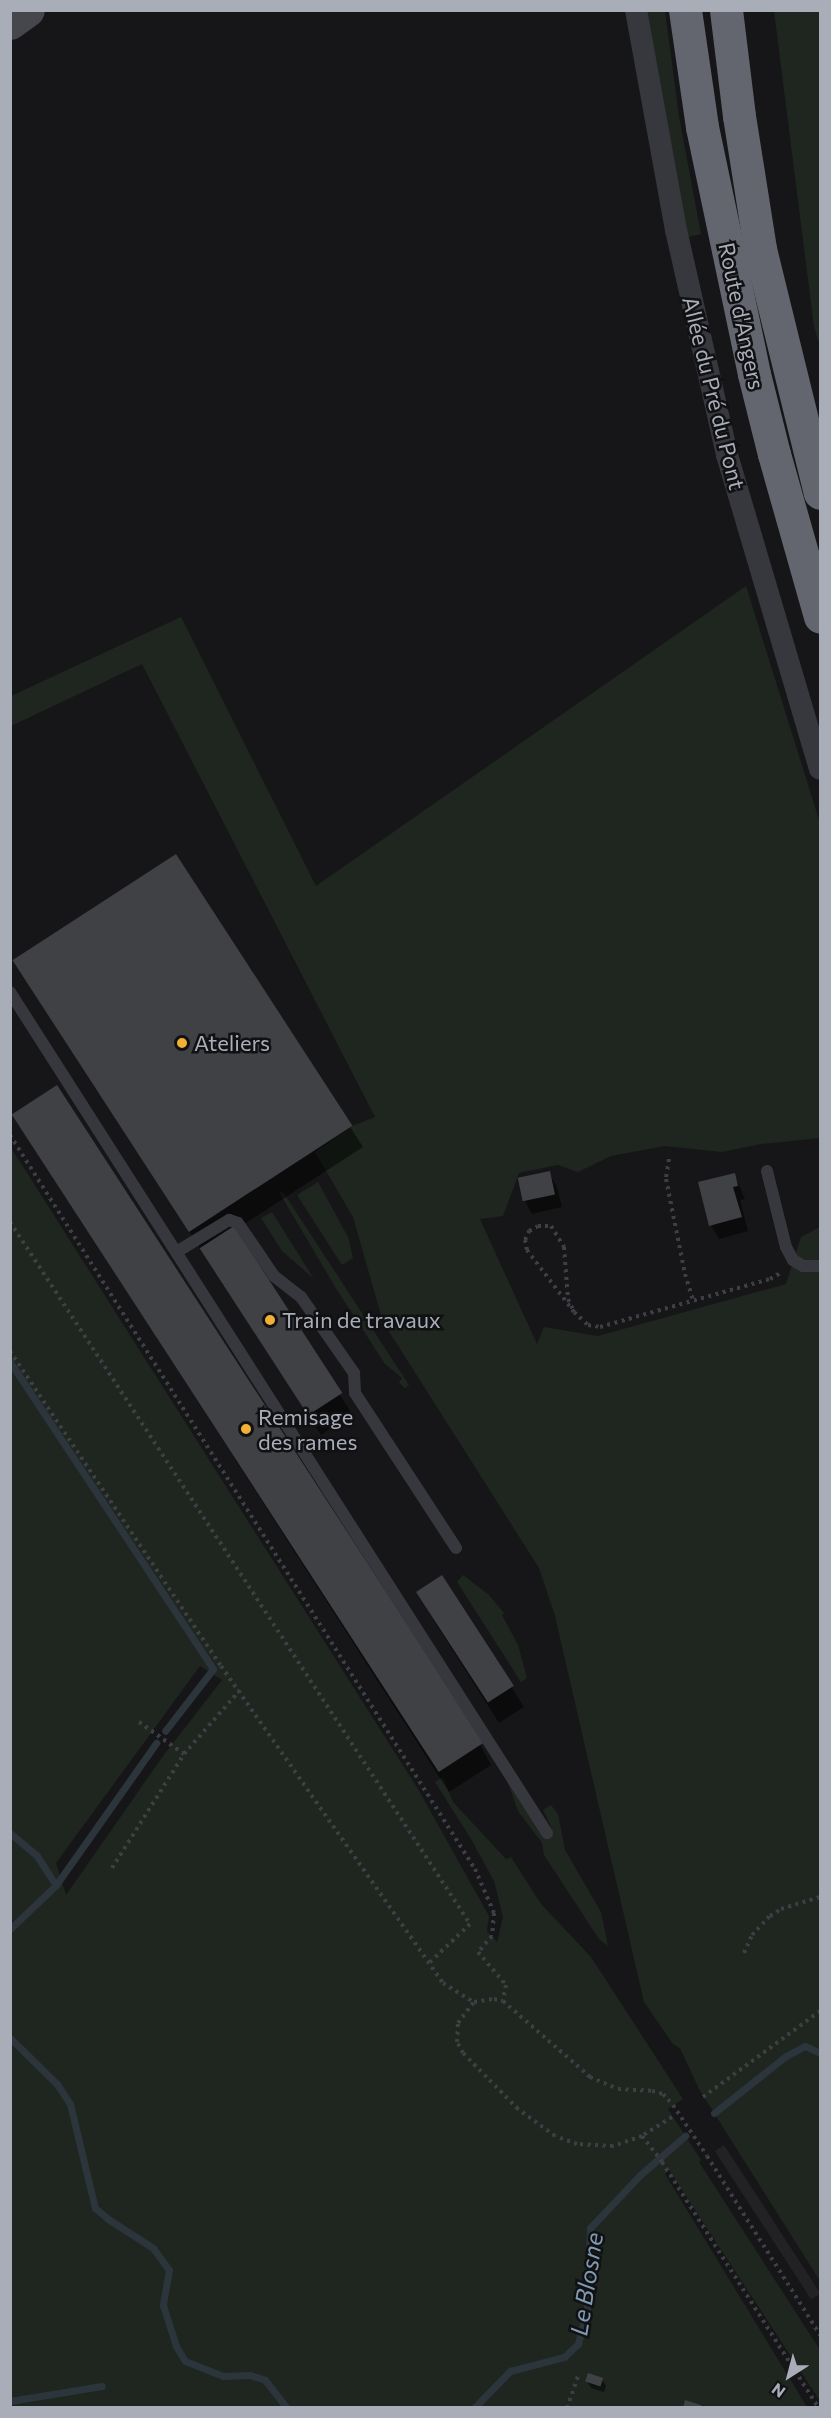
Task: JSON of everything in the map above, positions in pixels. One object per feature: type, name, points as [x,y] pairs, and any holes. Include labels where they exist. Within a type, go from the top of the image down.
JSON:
[{"type":"highway","name":"Route d'Angers","points":[[684,10],[702,127],[754,374],[820,617]]},
{"type":"highway","name":"Route d'Angers","points":[[726,10],[739,116],[760,249],[820,493]]},
{"type":"street","points":[[10,23],[28,10]]},
{"type":"street","name":"Allée du Pré du Pont","points":[[636,10],[676,230],[727,455],[820,768]]},
{"type":"lane","points":[[10,992],[178,1251],[547,1833]]},
{"type":"lane","points":[[767,1171],[786,1247],[794,1260],[803,1266],[820,1266]]},
{"type":"lane","points":[[178,1251],[229,1220],[238,1223],[274,1276],[301,1297],[354,1373],[355,1393],[456,1548]]},
{"type":"path","points":[[10,1135],[475,1869],[494,1913],[492,1936],[477,1952],[506,1985],[503,2001]]},
{"type":"path","points":[[669,1159],[666,1179],[685,1274],[693,1300]]},
{"type":"path","points":[[10,1222],[470,1924],[429,1963]]},
{"type":"path","points":[[574,1312],[568,1299],[564,1246],[551,1226],[538,1226],[529,1231],[525,1240],[527,1250],[574,1312],[588,1324],[600,1327],[770,1279],[794,1260]]},
{"type":"path","points":[[10,1351],[221,1666],[443,1983],[474,2002],[494,1999],[503,2001],[590,2077],[618,2089],[663,2094],[707,2156],[820,2335]]},
{"type":"path","points":[[111,1868],[184,1754],[240,1690]]},
{"type":"path","points":[[139,1722],[184,1754]]},
{"type":"path","points":[[744,1953],[752,1935],[770,1916],[781,1909],[820,1897]]},
{"type":"path","points":[[474,2002],[458,2023],[456,2032],[460,2047],[536,2125],[555,2136],[577,2144],[614,2146],[642,2136],[672,2117]]},
{"type":"path","points":[[703,2097],[820,2011]]},
{"type":"path","points":[[642,2136],[662,2162],[819,2408]]},
{"type":"path","points":[[567,2408],[579,2374]]},
{"type":"shaded area","points":[[645,11],[665,11],[679,116],[701,234],[688,237]]},
{"type":"shaded area","points":[[774,11],[820,11],[820,346],[814,327]]},
{"type":"shaded area","points":[[746,586],[820,823],[820,1138],[761,1144],[722,1152],[665,1146],[611,1156],[578,1172],[558,1165],[519,1173],[503,1216],[480,1219],[537,1344],[544,1327],[598,1336],[786,1284],[801,1237],[820,1227],[820,2281],[699,2089],[680,2048],[673,2044],[644,2002],[555,1616],[539,1568],[383,1322],[353,1217],[315,1152],[352,1126],[375,1117],[142,664],[11,726],[11,696],[181,617],[316,886]]},
{"type":"shaded area","points":[[10,1146],[418,1789],[489,1916],[487,1931],[497,1942],[503,1917],[494,1881],[435,1782],[443,1777],[453,1802],[506,1859],[511,1857],[541,1904],[591,1957],[683,2099],[668,2109],[701,2160],[699,2162],[820,2350],[820,2401],[669,2170],[665,2174],[807,2407],[11,2407]],"holes":[[[200,1666],[222,1680],[163,1756],[66,1895],[56,1863]]]},
{"type":"shaded area","points":[[318,1182],[348,1237],[353,1258],[342,1265],[297,1195]]},
{"type":"shaded area","points":[[279,1192],[283,1192],[409,1385],[405,1388],[399,1383],[402,1378],[385,1364],[337,1290]]},
{"type":"shaded area","points":[[272,1212],[314,1279],[282,1251],[261,1218]]},
{"type":"shaded area","points":[[463,1575],[489,1595],[504,1613],[502,1615],[518,1645],[527,1678],[521,1682],[457,1582]]},
{"type":"shaded area","points":[[509,1780],[543,1835],[552,1829],[543,1810],[551,1805],[558,1814],[565,1850],[601,1912],[608,1946],[599,1939],[544,1855],[542,1843],[518,1811]]},
{"type":"shaded area","points":[[724,2145],[820,2293],[811,2299],[715,2151]]},
{"type":"building","name":"Ateliers","points":[[176,854],[352,1126],[189,1232],[12,960]]},
{"type":"building","name":"Remisage des rames","points":[[57,1085],[484,1743],[439,1772],[12,1114]]},
{"type":"building","points":[[550,1171],[555,1194],[523,1201],[518,1178]]},
{"type":"building","points":[[735,1173],[738,1186],[733,1187],[742,1217],[709,1226],[698,1182]]},
{"type":"building","name":"Train de travaux","points":[[234,1226],[342,1393],[308,1415],[200,1248]]},
{"type":"building","points":[[442,1575],[514,1686],[488,1703],[416,1592]]},
{"type":"building","points":[[588,2373],[603,2378],[600,2387],[585,2382]]},
{"type":"building","points":[[685,2400],[701,2405],[700,2408],[683,2408]]},
{"type":"waterway","points":[[10,1362],[213,1669],[165,1731]]},
{"type":"waterway","points":[[56,1885],[156,1743]]},
{"type":"waterway","name":"Le Blosne","points":[[10,1833],[37,1856],[56,1885],[10,1929]]},
{"type":"waterway","name":"Le Blosne","points":[[10,2038],[57,2084],[70,2104],[95,2208],[153,2248],[169,2270],[163,2305],[176,2346],[185,2361],[223,2376],[250,2375],[265,2380],[287,2408]]},
{"type":"waterway","name":"Le Blosne","points":[[714,2113],[786,2056],[805,2046],[820,2053]]},
{"type":"waterway","name":"Le Blosne","points":[[474,2408],[510,2371],[564,2357],[578,2344],[587,2307],[590,2228],[640,2175],[685,2136]]},
{"type":"waterway","points":[[10,2401],[102,2386]]},
{"type":"place","name":"Ateliers","points":[[182,1043]]},
{"type":"place","name":"Train de travaux","points":[[270,1320]]},
{"type":"place","name":"Remisage des rames","points":[[246,1429]]}]
